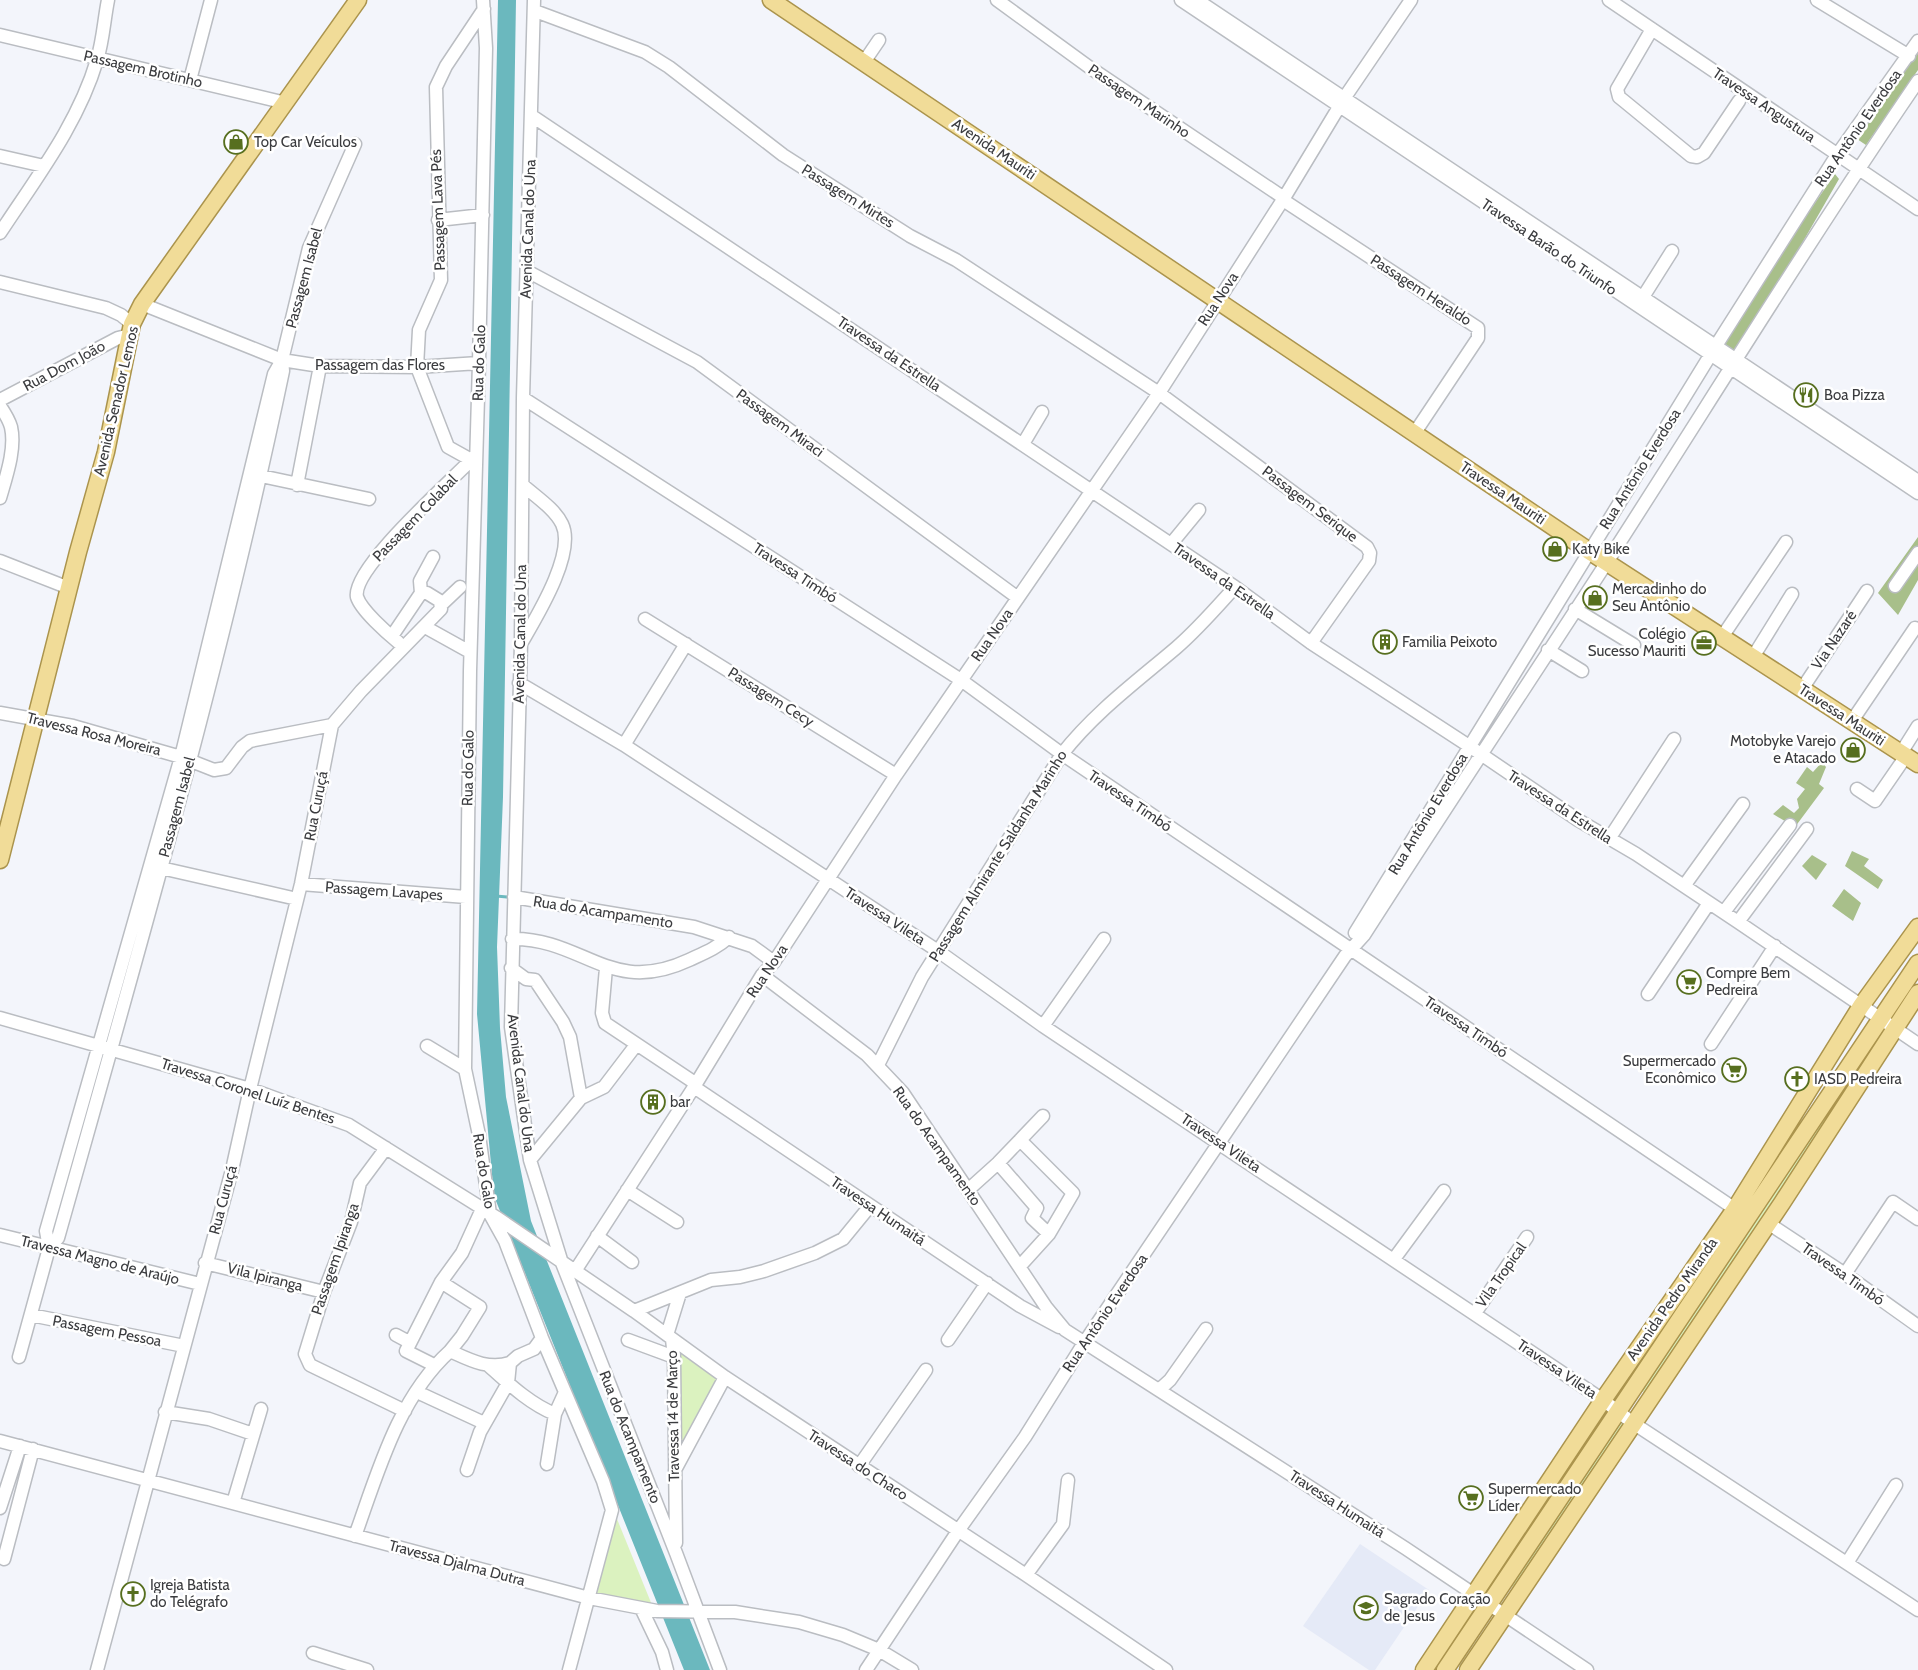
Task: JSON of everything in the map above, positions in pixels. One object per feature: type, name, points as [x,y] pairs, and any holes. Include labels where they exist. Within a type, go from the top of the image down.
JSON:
[{"type":"main road","name":"Avenida Senador Lemos","points":[[0,860],[69,588],[106,452],[131,330],[142,304],[358,0]]},
{"type":"main road","name":"Avenida Mauriti","points":[[771,0],[1217,299]]},
{"type":"main road","name":"Travessa Mauriti","points":[[1217,299],[1589,551],[1908,758]]},
{"type":"main road","name":"Avenida Pedro Miranda","points":[[1424,1670],[1603,1400],[1735,1208],[1861,1006],[1918,927]]},
{"type":"main road","name":"Avenida Pedro Miranda","points":[[1446,1670],[1918,963]]},
{"type":"main road","points":[[1468,1670],[1768,1223],[1918,993]]},
{"type":"street","points":[[0,233],[66,133],[90,82],[98,58],[108,0]]},
{"type":"street","points":[[190,80],[211,0]]},
{"type":"street","name":"Passagem Marinho","points":[[997,0],[1050,40],[1283,199]]},
{"type":"street","name":"Travessa Barão do Triunfo","points":[[1181,0],[1289,66],[1857,446],[1918,481]]},
{"type":"street","name":"Travessa Barão do Triunfo","points":[[1197,0],[1289,66]]},
{"type":"street","name":"Rua Nova","points":[[575,1271],[762,975],[774,962],[827,878],[896,775],[1159,393],[1217,299],[1283,199],[1342,101],[1411,0]]},
{"type":"street","name":"Travessa Angustura","points":[[1609,0],[1918,209]]},
{"type":"street","points":[[1817,0],[1909,56]]},
{"type":"street","name":"Rua do Galo","points":[[483,5],[486,48],[480,363],[473,461],[465,1069],[479,1135],[489,1214],[505,1241],[542,1338],[603,1481],[612,1510],[592,1599]]},
{"type":"street","name":"Passagem Lava Pés","points":[[473,461],[448,447],[417,367],[416,348],[419,330],[441,280],[436,87],[446,66],[483,5]]},
{"type":"street","name":"Avenida Canal do Una","points":[[534,5],[523,398],[524,486],[511,1027],[530,1160],[557,1259]]},
{"type":"street","name":"Passagem Mirtes","points":[[534,5],[645,52],[669,67],[783,155],[910,236],[956,260],[1159,393]]},
{"type":"street","points":[[1652,29],[1617,89],[1619,97],[1690,156],[1697,157],[1704,153],[1739,100]]},
{"type":"street","name":"Passagem Brotinho","points":[[0,35],[286,103]]},
{"type":"street","points":[[864,62],[879,40]]},
{"type":"street","name":"Rua Antônio Everdosa","points":[[1348,951],[1469,746],[1713,350],[1837,155],[1918,41]]},
{"type":"street","name":"Rua Antônio Everdosa","points":[[866,1670],[958,1531],[1025,1437],[1084,1343],[1480,754],[1607,561],[1858,169],[1918,82]]},
{"type":"street","name":"Travessa da Estrella","points":[[532,116],[1235,587],[1311,643],[1609,839],[1724,912],[1918,1044]]},
{"type":"street","name":"Passagem Isabel","points":[[105,1047],[161,868],[274,374],[282,360],[309,248],[327,203],[356,144]]},
{"type":"street","points":[[0,156],[44,166]]},
{"type":"street","name":"Passagem Heraldo","points":[[1283,199],[1478,328],[1478,338],[1414,434]]},
{"type":"street","points":[[438,220],[483,215]]},
{"type":"street","name":"Travessa Barão do Triunfo","points":[[1539,234],[1643,297],[1713,350]]},
{"type":"street","points":[[1643,297],[1672,251]]},
{"type":"street","name":"Passagem Miraci","points":[[527,271],[696,362],[1018,598]]},
{"type":"street","points":[[0,282],[106,308],[122,315],[131,330]]},
{"type":"street","name":"Passagem das Flores","points":[[142,304],[282,360],[320,366],[417,367],[480,363]]},
{"type":"street","name":"Rua Dom João","points":[[0,400],[131,330]]},
{"type":"street","name":"Passagem Isabel","points":[[19,1357],[48,1248],[58,1238],[105,1047],[186,758],[261,476],[283,371],[282,360]]},
{"type":"street","points":[[297,485],[320,366]]},
{"type":"street","name":"Passagem Serique","points":[[1159,393],[1370,550],[1369,561],[1311,643]]},
{"type":"street","name":"Travessa Timbó","points":[[523,398],[961,680],[1062,754],[1348,951],[1735,1208]]},
{"type":"street","points":[[0,406],[10,423],[12,434],[6,476],[0,498]]},
{"type":"street","points":[[1023,444],[1042,412]]},
{"type":"street","name":"Travessa Barão do Triunfo","points":[[1857,446],[1918,493]]},
{"type":"street","name":"Passagem Colabal","points":[[405,648],[361,605],[358,597],[358,585],[377,554],[473,461]]},
{"type":"street","points":[[261,476],[369,499]]},
{"type":"street","points":[[521,643],[544,598],[566,548],[564,530],[556,516],[524,486]]},
{"type":"street","points":[[1171,544],[1198,510]]},
{"type":"street","points":[[1722,637],[1786,542]]},
{"type":"street","points":[[1895,586],[1918,554]]},
{"type":"street","points":[[392,636],[420,592],[420,581],[433,557]]},
{"type":"street","points":[[0,562],[69,588]]},
{"type":"street","points":[[1573,578],[1579,576],[1585,578],[1589,582],[1589,588]]},
{"type":"street","points":[[332,725],[361,692],[441,610],[442,605],[460,587]]},
{"type":"street","name":"Passagem Almirante Saldanha Marinho","points":[[878,1065],[922,977],[1062,754],[1078,734],[1108,704],[1205,622],[1235,587]]},
{"type":"street","name":"Via Nazaré","points":[[1802,688],[1867,591]]},
{"type":"street","points":[[420,592],[427,592],[442,605]]},
{"type":"street","points":[[1753,657],[1792,594]]},
{"type":"street","points":[[521,598],[544,598]]},
{"type":"street","points":[[1575,608],[1634,645]]},
{"type":"street","name":"Passagem Cecy","points":[[645,618],[896,775]]},
{"type":"street","points":[[425,627],[470,652]]},
{"type":"street","points":[[1852,721],[1915,628]]},
{"type":"street","points":[[624,745],[686,644]]},
{"type":"street","points":[[1548,650],[1582,671]]},
{"type":"street","name":"Travessa Vileta","points":[[519,683],[624,745],[938,951],[1043,1026],[1394,1259],[1633,1422],[1918,1610]]},
{"type":"street","name":"Travessa Rosa Moreira","points":[[0,713],[37,718],[117,737],[186,758],[214,770],[226,768],[242,747],[250,741],[332,725]]},
{"type":"street","name":"Rua Curuçá","points":[[97,1670],[146,1481],[232,1170],[301,884],[332,725]]},
{"type":"street","points":[[1857,789],[1874,801],[1908,758],[1918,726]]},
{"type":"street","points":[[1609,839],[1674,739]]},
{"type":"street","points":[[1684,886],[1742,804]]},
{"type":"street","points":[[1724,912],[1790,825]]},
{"type":"street","points":[[1738,922],[1807,829]]},
{"type":"street","points":[[161,868],[297,899]]},
{"type":"street","name":"Passagem Lavapes","points":[[301,884],[466,897]]},
{"type":"street","name":"Rua do Acampamento","points":[[514,898],[643,917],[729,937],[752,946],[774,962]]},
{"type":"street","points":[[1648,994],[1709,903]]},
{"type":"street","points":[[512,939],[539,940],[606,968],[635,973],[668,970],[716,948],[729,937]]},
{"type":"street","points":[[1043,1026],[1104,940]]},
{"type":"street","points":[[1711,1044],[1775,946]]},
{"type":"street","points":[[511,968],[526,979],[535,980],[563,1022],[570,1037],[581,1098]]},
{"type":"street","name":"Travessa Humaitá","points":[[606,968],[603,1018],[608,1026],[870,1206],[1020,1306],[1065,1330]]},
{"type":"street","name":"Rua do Acampamento","points":[[762,975],[878,1065],[916,1110],[1046,1307],[1065,1330],[1084,1343]]},
{"type":"street","name":"Travessa Coronel Luíz Bentes","points":[[0,1018],[250,1089],[349,1125],[557,1259]]},
{"type":"street","points":[[530,1160],[581,1098],[604,1087],[636,1045]]},
{"type":"street","points":[[427,1046],[465,1069]]},
{"type":"street","points":[[968,1190],[998,1163],[1043,1116]]},
{"type":"street","points":[[1020,1140],[1073,1193],[1049,1234],[1020,1266]]},
{"type":"street","name":"Passagem Ipiranga","points":[[386,1148],[360,1182],[351,1222],[324,1292],[305,1354],[310,1365],[405,1411]]},
{"type":"street","points":[[998,1163],[1037,1208],[1032,1218],[1049,1234]]},
{"type":"street","points":[[627,1190],[677,1222]]},
{"type":"street","points":[[1394,1259],[1444,1191]]},
{"type":"street","points":[[1845,1274],[1893,1202],[1918,1219]]},
{"type":"street","points":[[634,1311],[711,1280],[740,1277],[764,1271],[815,1253],[843,1239],[870,1206]]},
{"type":"street","points":[[434,1365],[406,1350],[440,1282],[489,1214]]},
{"type":"street","name":"Travessa Timbó","points":[[1768,1223],[1917,1323]]},
{"type":"street","name":"Travessa Magno de Araújo","points":[[0,1235],[200,1284]]},
{"type":"street","points":[[598,1236],[632,1262]]},
{"type":"street","name":"Vila Tropical","points":[[1474,1313],[1527,1237]]},
{"type":"street","name":"Rua do Acampamento","points":[[557,1259],[676,1553],[695,1611],[720,1670]]},
{"type":"street","name":"Travessa do Chaco","points":[[557,1259],[634,1311],[725,1377],[1026,1575],[1166,1670]]},
{"type":"street","name":"Vila Ipiranga","points":[[206,1263],[324,1292]]},
{"type":"street","points":[[355,1536],[389,1443],[405,1411],[434,1365],[450,1351],[462,1336],[480,1307],[440,1282]]},
{"type":"street","points":[[948,1340],[987,1283]]},
{"type":"street","points":[[669,1337],[680,1293]]},
{"type":"street","name":"Passagem Pessoa","points":[[31,1315],[184,1346]]},
{"type":"street","points":[[1159,1390],[1170,1380],[1206,1329]]},
{"type":"street","points":[[396,1335],[409,1342]]},
{"type":"street","name":"Travessa 14 de Março","points":[[669,1337],[674,1357],[676,1553]]},
{"type":"street","points":[[489,1366],[510,1363],[518,1356],[534,1349],[542,1338]]},
{"type":"street","points":[[628,1340],[674,1357]]},
{"type":"street","name":"Travessa Humaitá","points":[[1084,1343],[1405,1548],[1580,1668]]},
{"type":"street","points":[[450,1351],[489,1366],[542,1409],[555,1414]]},
{"type":"street","points":[[467,1470],[484,1423],[508,1383],[510,1363]]},
{"type":"street","points":[[860,1466],[926,1370]]},
{"type":"street","points":[[674,1472],[725,1377]]},
{"type":"street","points":[[417,1392],[484,1423]]},
{"type":"street","points":[[547,1464],[555,1414],[565,1392]]},
{"type":"street","points":[[232,1503],[261,1409]]},
{"type":"street","points":[[165,1412],[209,1419],[253,1434]]},
{"type":"street","name":"Travessa Djalma Dutra","points":[[0,1441],[592,1599],[657,1611],[735,1612],[799,1622],[843,1635],[880,1650],[912,1670]]},
{"type":"street","points":[[0,1508],[20,1446]]},
{"type":"street","points":[[4,1559],[33,1449]]},
{"type":"street","points":[[1026,1575],[1063,1524],[1068,1480]]},
{"type":"street","points":[[1846,1563],[1896,1486]]},
{"type":"street","points":[[569,1670],[592,1599]]},
{"type":"street","points":[[575,1670],[592,1599]]},
{"type":"street","points":[[641,1608],[662,1652],[667,1670]]},
{"type":"street","points":[[313,1653],[367,1670]]},
{"type":"shaded area","name":"Sagrado Coração de Jesus","points":[[1360,1544],[1429,1590],[1375,1670],[1369,1670],[1303,1626]]},
{"type":"green space","points":[[1918,48],[1918,70],[1866,145],[1857,139]]},
{"type":"green space","points":[[1835,174],[1839,179],[1739,353],[1719,341]]},
{"type":"green space","points":[[1918,537],[1918,580],[1898,615],[1878,593]]},
{"type":"green space","points":[[1822,762],[1826,767],[1819,784],[1824,788],[1795,827],[1773,814],[1783,805],[1794,813],[1799,808],[1797,799],[1805,789],[1796,783],[1807,767],[1813,772]]},
{"type":"green space","points":[[1852,851],[1869,859],[1864,866],[1883,880],[1878,889],[1845,866]]},
{"type":"green space","points":[[1812,855],[1827,864],[1816,880],[1802,866]]},
{"type":"green space","points":[[1844,889],[1861,903],[1853,921],[1832,906]]},
{"type":"green space","points":[[1879,1024],[1890,1031],[1647,1394],[1637,1388]]},
{"type":"green space","points":[[674,1344],[723,1372],[674,1467]]},
{"type":"green space","points":[[1601,1408],[1612,1414],[1502,1580],[1491,1574]]},
{"type":"green space","points":[[1619,1417],[1626,1423],[1515,1588],[1507,1584]]},
{"type":"green space","points":[[615,1514],[654,1610],[588,1600]]},
{"type":"water","points":[[498,0],[516,0],[503,797],[497,947],[500,1028],[506,1097],[531,1221],[710,1670],[684,1670],[494,1196],[477,1014]]},
{"type":"waterway","points":[[496,896],[507,897]]},
{"type":"place","name":"Top Car Veículos","points":[[236,142]]},
{"type":"place","name":"Boa Pizza","points":[[1806,395]]},
{"type":"place","name":"Katy Bike","points":[[1555,549]]},
{"type":"place","name":"Mercadinho do Seu Antônio","points":[[1595,598]]},
{"type":"place","name":"Familia Peixoto","points":[[1385,642]]},
{"type":"place","name":"Colégio Sucesso Mauriti","points":[[1704,643]]},
{"type":"place","name":"Motobyke Varejo e Atacado","points":[[1853,750]]},
{"type":"place","name":"Compre Bem Pedreira","points":[[1689,982]]},
{"type":"place","name":"Supermercado Econômico","points":[[1734,1070]]},
{"type":"place","name":"IASD Pedreira","points":[[1797,1079]]},
{"type":"place","name":"bar","points":[[653,1102]]},
{"type":"place","name":"Supermercado Líder","points":[[1471,1498]]},
{"type":"place","name":"Igreja Batista do Telégrafo","points":[[133,1594]]},
{"type":"place","name":"Sagrado Coração de Jesus","points":[[1366,1608]]}]
